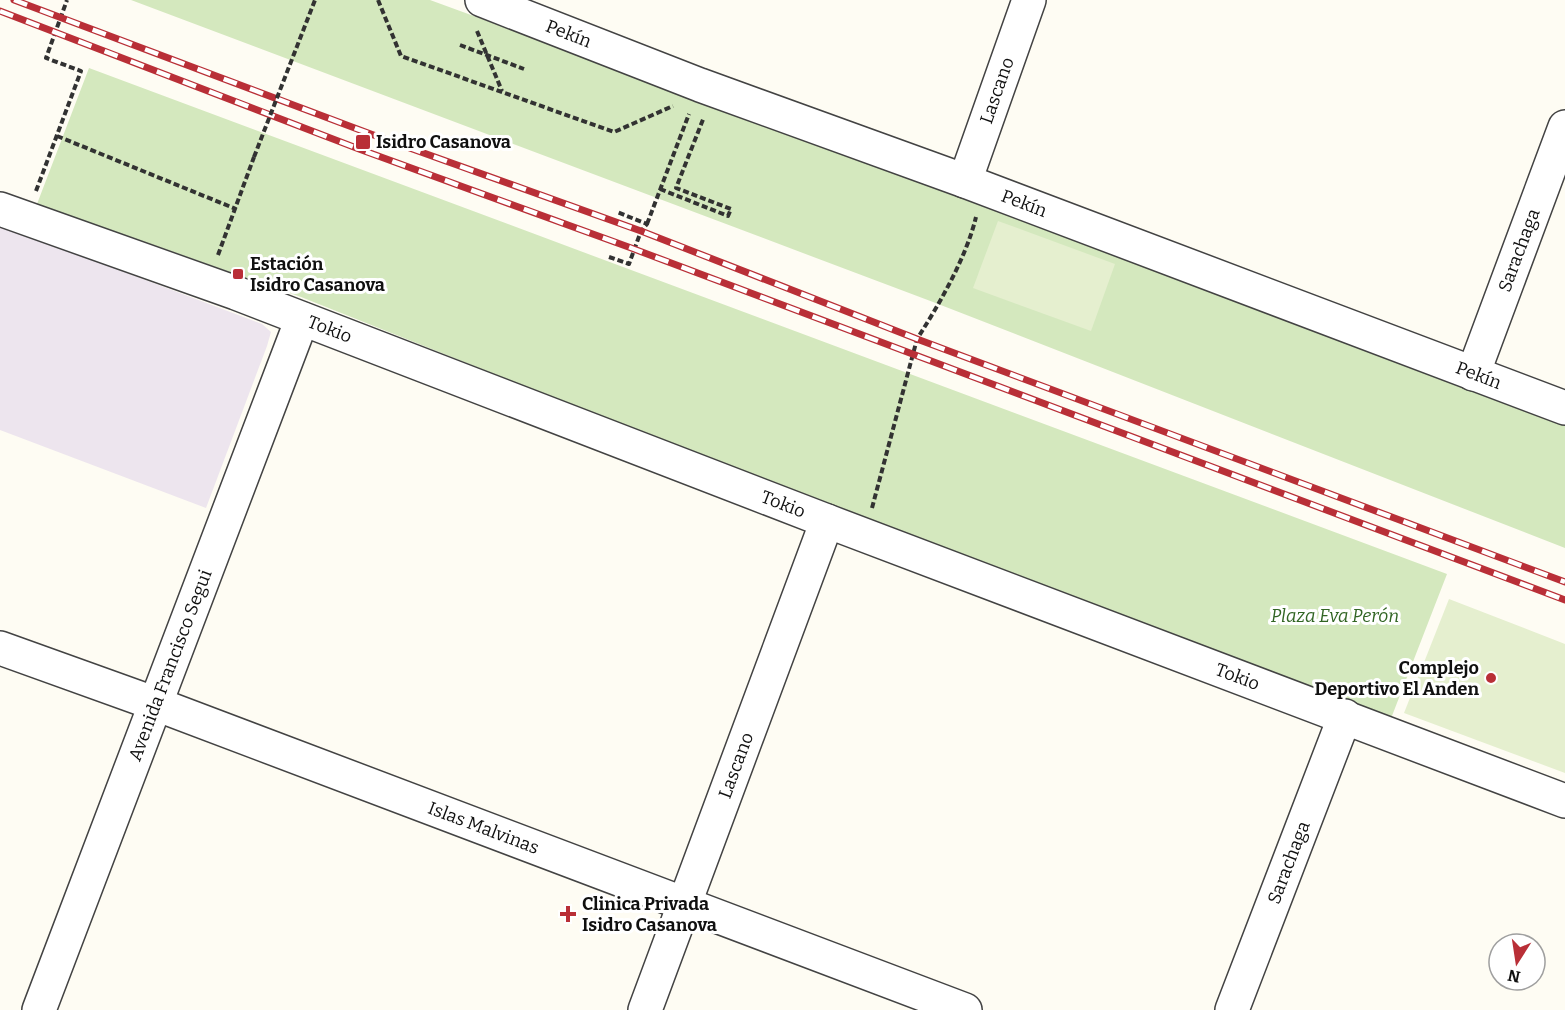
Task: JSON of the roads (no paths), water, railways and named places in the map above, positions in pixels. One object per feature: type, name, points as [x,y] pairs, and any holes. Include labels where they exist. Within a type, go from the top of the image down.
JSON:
[{"type":"street","name":"Lascano","points":[[974,185],[1029,0]]},
{"type":"street","name":"Pekín","points":[[478,11],[974,185],[1565,408]]},
{"type":"street","name":"Sarachaga","points":[[1473,374],[1565,127]]},
{"type":"street","name":"Tokio","points":[[13,213],[236,293],[1565,801]]},
{"type":"street","name":"Avenida Francisco Segui","points":[[39,1010],[302,319]]},
{"type":"street","name":"Lascano","points":[[645,1010],[827,520]]},
{"type":"street","name":"Islas Malvinas","points":[[0,648],[156,704],[965,1010]]},
{"type":"street","name":"Sarachaga","points":[[1232,1010],[1345,716]]},
{"type":"railway","points":[[14,0],[368,133],[641,231],[917,339],[1565,582]]},
{"type":"railway","points":[[0,11],[359,149],[634,249],[1565,600]]},
{"type":"place","name":"Isidro Casanova","points":[[363,142]]},
{"type":"place","name":"Estación Isidro Casanova","points":[[238,274]]},
{"type":"place","name":"Complejo Deportivo El Anden","points":[[1491,678]]},
{"type":"place","name":"Clinica Privada Isidro Casanova","points":[[568,914]]},
{"type":"park label","name":"Plaza Eva Perón","points":[[1335,616]]}]
